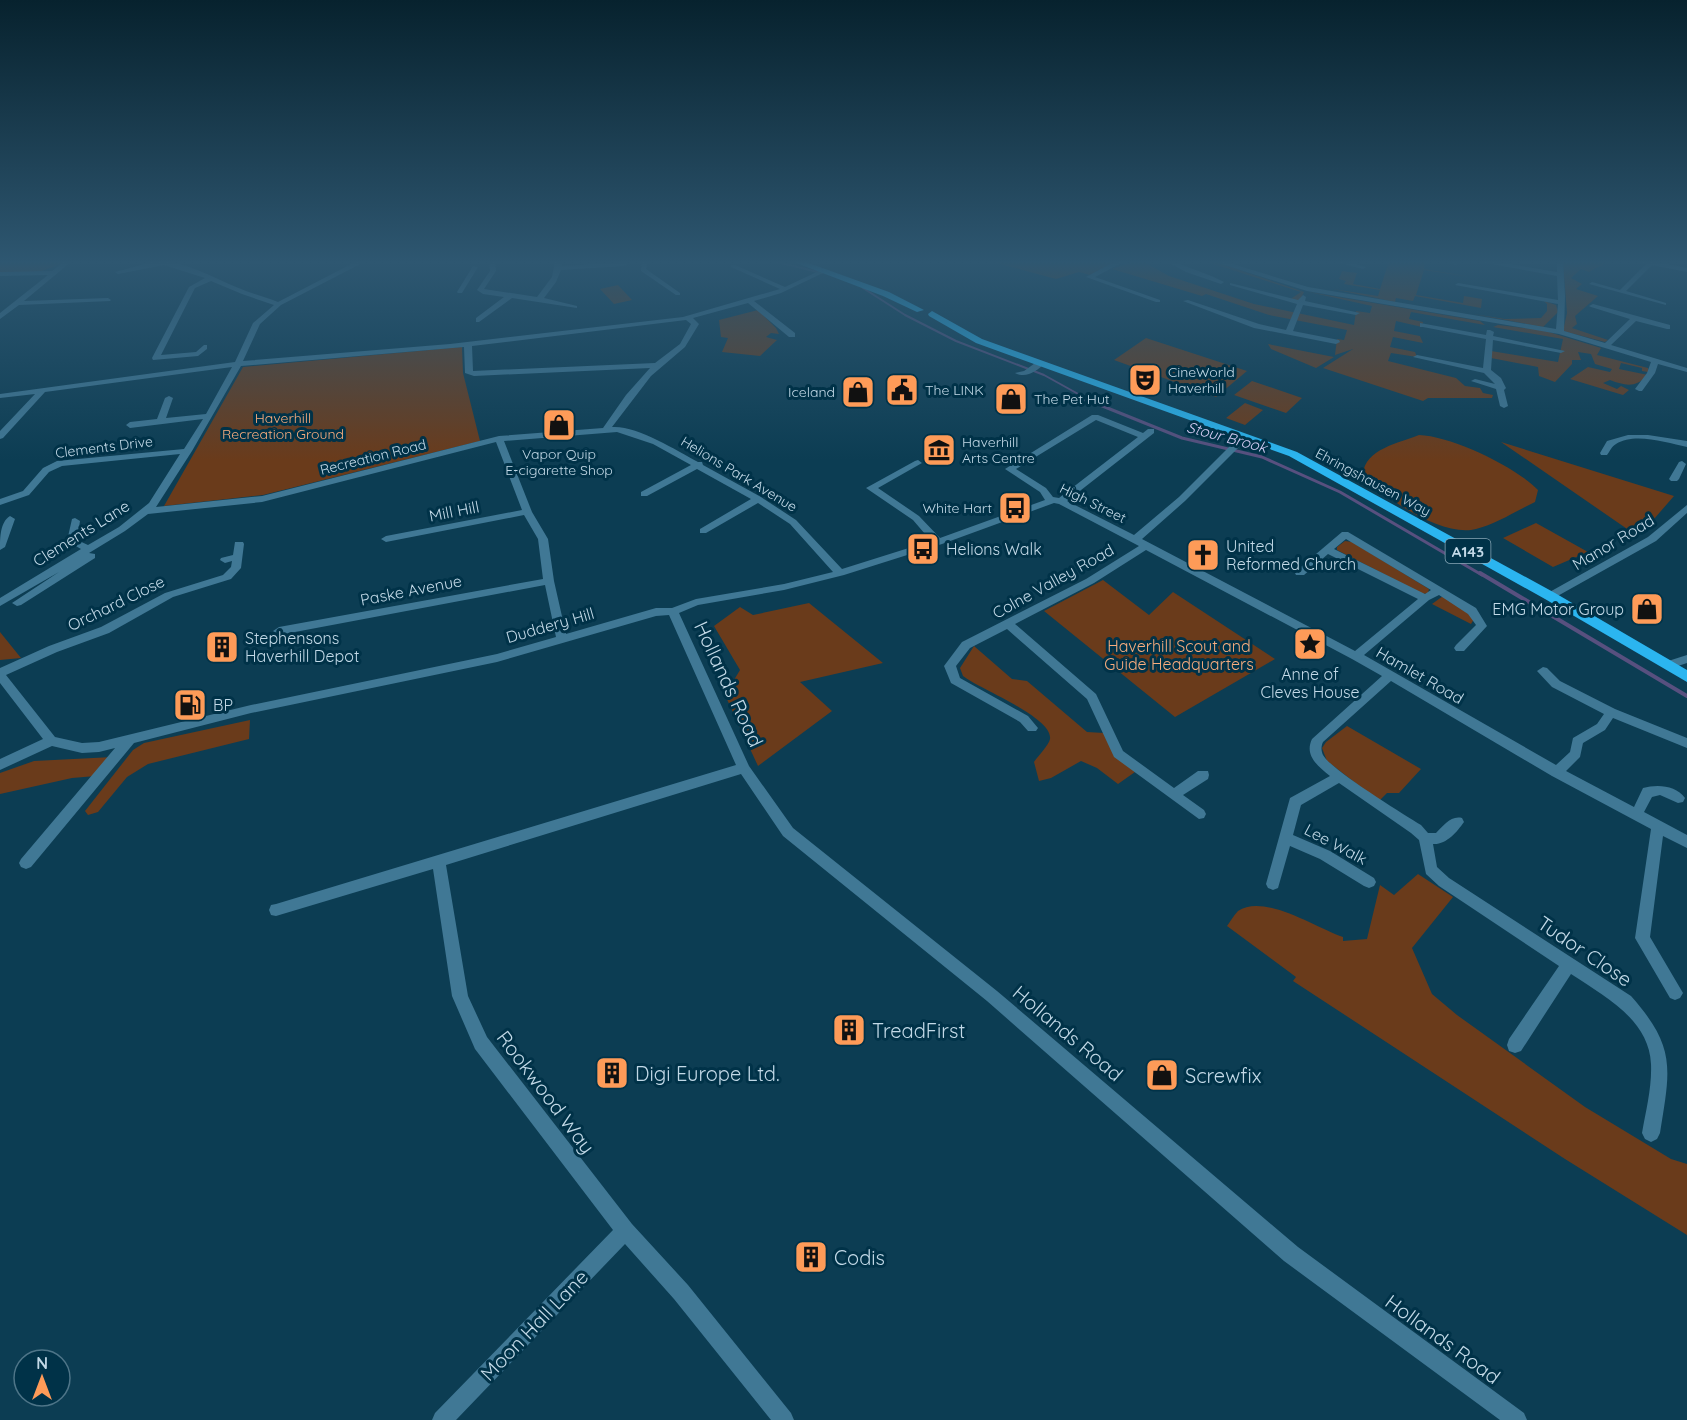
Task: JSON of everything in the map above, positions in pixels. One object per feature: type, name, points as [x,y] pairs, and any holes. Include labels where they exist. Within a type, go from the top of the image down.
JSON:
[{"type":"main road","name":"Ehringshausen Way","points":[[953,327],[964,334],[1025,356],[1038,364],[1239,441],[1293,454],[1550,596],[1687,677]]},
{"type":"street","points":[[170,327],[156,358],[198,354],[204,347]]},
{"type":"street","name":"Clements Lane","points":[[6,599],[122,530],[160,498],[238,364],[254,327]]},
{"type":"street","points":[[0,396],[238,364],[468,344],[609,327]]},
{"type":"street","points":[[606,429],[626,399],[657,365],[685,346],[694,327]]},
{"type":"street","points":[[783,327],[792,335]]},
{"type":"street","points":[[1264,327],[1336,342]]},
{"type":"street","points":[[1289,332],[1291,327]]},
{"type":"street","points":[[1435,327],[1561,351]]},
{"type":"street","points":[[1487,371],[1490,327]]},
{"type":"street","points":[[1530,327],[1560,332],[1687,370]]},
{"type":"street","points":[[1560,327],[1560,332]]},
{"type":"street","points":[[1605,347],[1625,327]]},
{"type":"street","points":[[468,344],[469,373],[474,374],[657,365]]},
{"type":"street","points":[[1417,357],[1487,371],[1498,380],[1502,388],[1504,406]]},
{"type":"street","points":[[1640,389],[1651,373],[1655,361]]},
{"type":"street","points":[[1032,380],[1019,373],[1026,373],[1038,364]]},
{"type":"street","points":[[1475,381],[1502,388]]},
{"type":"street","points":[[0,436],[41,392]]},
{"type":"street","points":[[161,421],[169,398]]},
{"type":"street","points":[[130,425],[209,416]]},
{"type":"street","name":"Duddery Hill","points":[[51,741],[82,748],[129,740],[251,709],[496,658],[656,612],[673,611],[696,602],[840,573],[938,542],[1056,500],[1147,434],[1095,417],[1010,469]]},
{"type":"street","name":"Recreation Road","points":[[146,511],[262,499],[499,439],[606,429]]},
{"type":"street","name":"Helions Park Avenue","points":[[606,429],[646,436],[758,499],[793,522],[840,573]]},
{"type":"street","points":[[1604,453],[1610,443],[1629,438],[1651,438],[1687,444]]},
{"type":"street","points":[[499,439],[527,512],[543,539],[549,581],[562,639]]},
{"type":"street","points":[[1135,540],[1182,499],[1239,441]]},
{"type":"street","name":"Clements Drive","points":[[0,502],[26,493],[46,470],[60,463],[188,451]]},
{"type":"street","points":[[644,494],[699,464]]},
{"type":"street","points":[[918,464],[871,488],[916,518],[938,542]]},
{"type":"street","points":[[1674,479],[1683,467]]},
{"type":"street","name":"High Street","points":[[1010,469],[1056,500],[1135,540]]},
{"type":"street","points":[[703,531],[758,499]]},
{"type":"street","name":"Manor Road","points":[[1550,596],[1652,539],[1687,508]]},
{"type":"street","name":"Mill Hill","points":[[386,539],[527,512]]},
{"type":"street","points":[[0,547],[10,519]]},
{"type":"street","points":[[75,521],[72,541],[88,549]]},
{"type":"street","points":[[6,599],[121,537],[122,530]]},
{"type":"street","points":[[1300,573],[1345,534],[1472,611],[1482,626],[1460,648]]},
{"type":"street","name":"Hamlet Road","points":[[1135,540],[1356,656],[1557,772],[1687,842]]},
{"type":"street","name":"Orchard Close","points":[[0,674],[53,649],[105,630],[170,595],[227,577],[236,568],[239,544]]},
{"type":"street","name":"Colne Valley Road","points":[[1032,728],[1024,720],[954,681],[950,666],[966,645],[972,641],[1090,581],[1147,545]]},
{"type":"street","points":[[1327,550],[1425,598]]},
{"type":"street","points":[[225,560],[237,557]]},
{"type":"street","name":"Paske Avenue","points":[[279,631],[549,581]]},
{"type":"street","points":[[1356,656],[1425,598],[1439,590]]},
{"type":"street","name":"Hollands Road","points":[[673,611],[744,768],[788,832],[976,983],[1291,1254],[1517,1420]]},
{"type":"street","points":[[1007,623],[1092,697],[1118,753],[1199,814]]},
{"type":"street","points":[[1669,665],[1687,659]]},
{"type":"street","points":[[1543,671],[1556,684],[1611,712],[1687,743]]},
{"type":"street","points":[[0,674],[51,741],[0,765]]},
{"type":"street","points":[[1389,676],[1318,739],[1315,746],[1318,759],[1339,777],[1384,810],[1416,829],[1425,838],[1439,839],[1457,822]]},
{"type":"street","points":[[1557,772],[1576,754],[1577,741],[1601,727],[1611,712]]},
{"type":"street","points":[[26,863],[129,740]]},
{"type":"street","points":[[276,910],[744,768]]},
{"type":"street","points":[[1174,795],[1203,775]]},
{"type":"street","points":[[1274,884],[1295,801],[1339,777]]},
{"type":"street","points":[[1635,815],[1648,792],[1661,790],[1678,798]]},
{"type":"street","points":[[1658,827],[1642,938],[1676,993]]},
{"type":"street","name":"Lee Walk","points":[[1286,838],[1325,855],[1369,882]]},
{"type":"street","name":"Tudor Close","points":[[1425,838],[1431,870],[1625,1001],[1644,1021],[1659,1049],[1660,1073],[1651,1133]]},
{"type":"street","name":"Rookwood Way","points":[[439,861],[460,996],[481,1043],[626,1231],[681,1292],[784,1420]]},
{"type":"street","points":[[1515,1045],[1569,965]]},
{"type":"street","name":"Moon Hall Lane","points":[[442,1420],[626,1231]]},
{"type":"green space","points":[[720,327],[775,327],[779,334],[771,333],[766,337],[777,340],[760,356],[722,352],[728,338],[721,337]]},
{"type":"green space","points":[[1333,327],[1395,327],[1394,331],[1420,336],[1423,343],[1393,337],[1390,347],[1415,352],[1417,357],[1391,353],[1388,361],[1456,378],[1465,386],[1480,388],[1483,393],[1493,395],[1492,398],[1428,398],[1423,401],[1323,368],[1353,349],[1335,355],[1337,339],[1344,340],[1347,330]]},
{"type":"green space","points":[[1495,327],[1542,330],[1601,348],[1597,355],[1648,368],[1648,372],[1642,371],[1642,368],[1621,363],[1619,369],[1648,375],[1634,384],[1610,380],[1603,383],[1617,389],[1621,386],[1629,390],[1623,395],[1570,379],[1588,367],[1610,372],[1612,369],[1595,364],[1591,354],[1578,352],[1581,360],[1572,360],[1572,364],[1555,382],[1539,376],[1538,367],[1491,358],[1491,351],[1558,362],[1563,339]]},
{"type":"green space","points":[[1564,327],[1573,327],[1608,340],[1605,342],[1563,331]]},
{"type":"green space","points":[[1146,338],[1247,371],[1216,397],[1114,360]]},
{"type":"green space","points":[[1268,344],[1334,357],[1316,368],[1271,349]]},
{"type":"green space","name":"Haverhill Recreation Ground","points":[[462,347],[463,373],[480,441],[263,495],[164,506],[243,367]]},
{"type":"green space","points":[[1252,381],[1302,398],[1286,413],[1234,395]]},
{"type":"green space","points":[[1245,403],[1263,410],[1245,425],[1226,418]]},
{"type":"green space","points":[[1419,435],[1465,447],[1515,472],[1538,490],[1535,502],[1498,521],[1476,529],[1447,528],[1415,514],[1384,494],[1363,474],[1365,465],[1376,453]]},
{"type":"green space","points":[[1501,442],[1674,496],[1654,519],[1633,533]]},
{"type":"green space","points":[[1536,523],[1588,552],[1553,567],[1503,538]]},
{"type":"green space","points":[[1345,541],[1352,542],[1429,589],[1428,593],[1423,594],[1337,550],[1337,547]]},
{"type":"green space","name":"Haverhill Scout and Guide Headquarters","points":[[1103,580],[1149,615],[1173,592],[1275,659],[1175,717],[1044,611]]},
{"type":"green space","points":[[1443,596],[1460,606],[1474,619],[1471,624],[1432,604]]},
{"type":"green space","points":[[809,603],[883,663],[800,682],[832,711],[758,766],[725,695],[740,670],[714,626],[740,607],[753,615]]},
{"type":"green space","points":[[0,632],[21,658],[0,660]]},
{"type":"green space","points":[[974,646],[1012,679],[1027,681],[1087,732],[1104,733],[1135,772],[1118,784],[1097,768],[1081,761],[1051,778],[1039,781],[1034,762],[1050,739],[1048,731],[1028,713],[963,676],[960,668]]},
{"type":"green space","points":[[250,720],[249,739],[148,764],[127,777],[98,812],[88,815],[85,811],[133,750],[144,743]]},
{"type":"green space","points":[[1347,726],[1421,769],[1399,793],[1387,793],[1379,801],[1327,761],[1322,748],[1326,742]]},
{"type":"green space","points":[[113,757],[96,776],[72,778],[0,794],[0,773],[34,761]]},
{"type":"green space","points":[[1418,874],[1453,897],[1412,948],[1432,994],[1457,1015],[1585,1107],[1671,1159],[1687,1164],[1687,1235],[1565,1159],[1293,981],[1296,977],[1227,926],[1238,911],[1262,906],[1305,920],[1343,937],[1343,941],[1367,939],[1380,885],[1394,895]]},
{"type":"waterway","name":"Stour Brook","points":[[929,327],[956,341],[1044,375],[1089,400]]},
{"type":"waterway","name":"Stour Brook","points":[[1085,399],[1182,438],[1262,457],[1340,492],[1482,575]]},
{"type":"waterway","name":"Stour Brook","points":[[1480,573],[1687,696]]},
{"type":"place","name":"CineWorld Haverhill","points":[[1145,380]]},
{"type":"place","name":"The LINK","points":[[902,390]]},
{"type":"place","name":"Iceland","points":[[858,392]]},
{"type":"place","name":"The Pet Hut","points":[[1011,399]]},
{"type":"place","name":"Vapor Quip E-cigarette Shop","points":[[559,425]]},
{"type":"place","name":"Haverhill Arts Centre","points":[[939,450]]},
{"type":"place","name":"White Hart","points":[[1015,508]]},
{"type":"place","name":"Helions Walk","points":[[923,549]]},
{"type":"place","name":"United Reformed Church","points":[[1203,555]]},
{"type":"place","name":"EMG Motor Group","points":[[1647,609]]},
{"type":"place","name":"Anne of Cleves House","points":[[1310,644]]},
{"type":"place","name":"Stephensons Haverhill Depot","points":[[222,647]]},
{"type":"place","name":"BP","points":[[190,705]]},
{"type":"place","name":"TreadFirst","points":[[849,1030]]},
{"type":"place","name":"Digi Europe Ltd.","points":[[612,1073]]},
{"type":"place","name":"Screwfix","points":[[1162,1075]]},
{"type":"place","name":"Codis","points":[[811,1257]]}]
